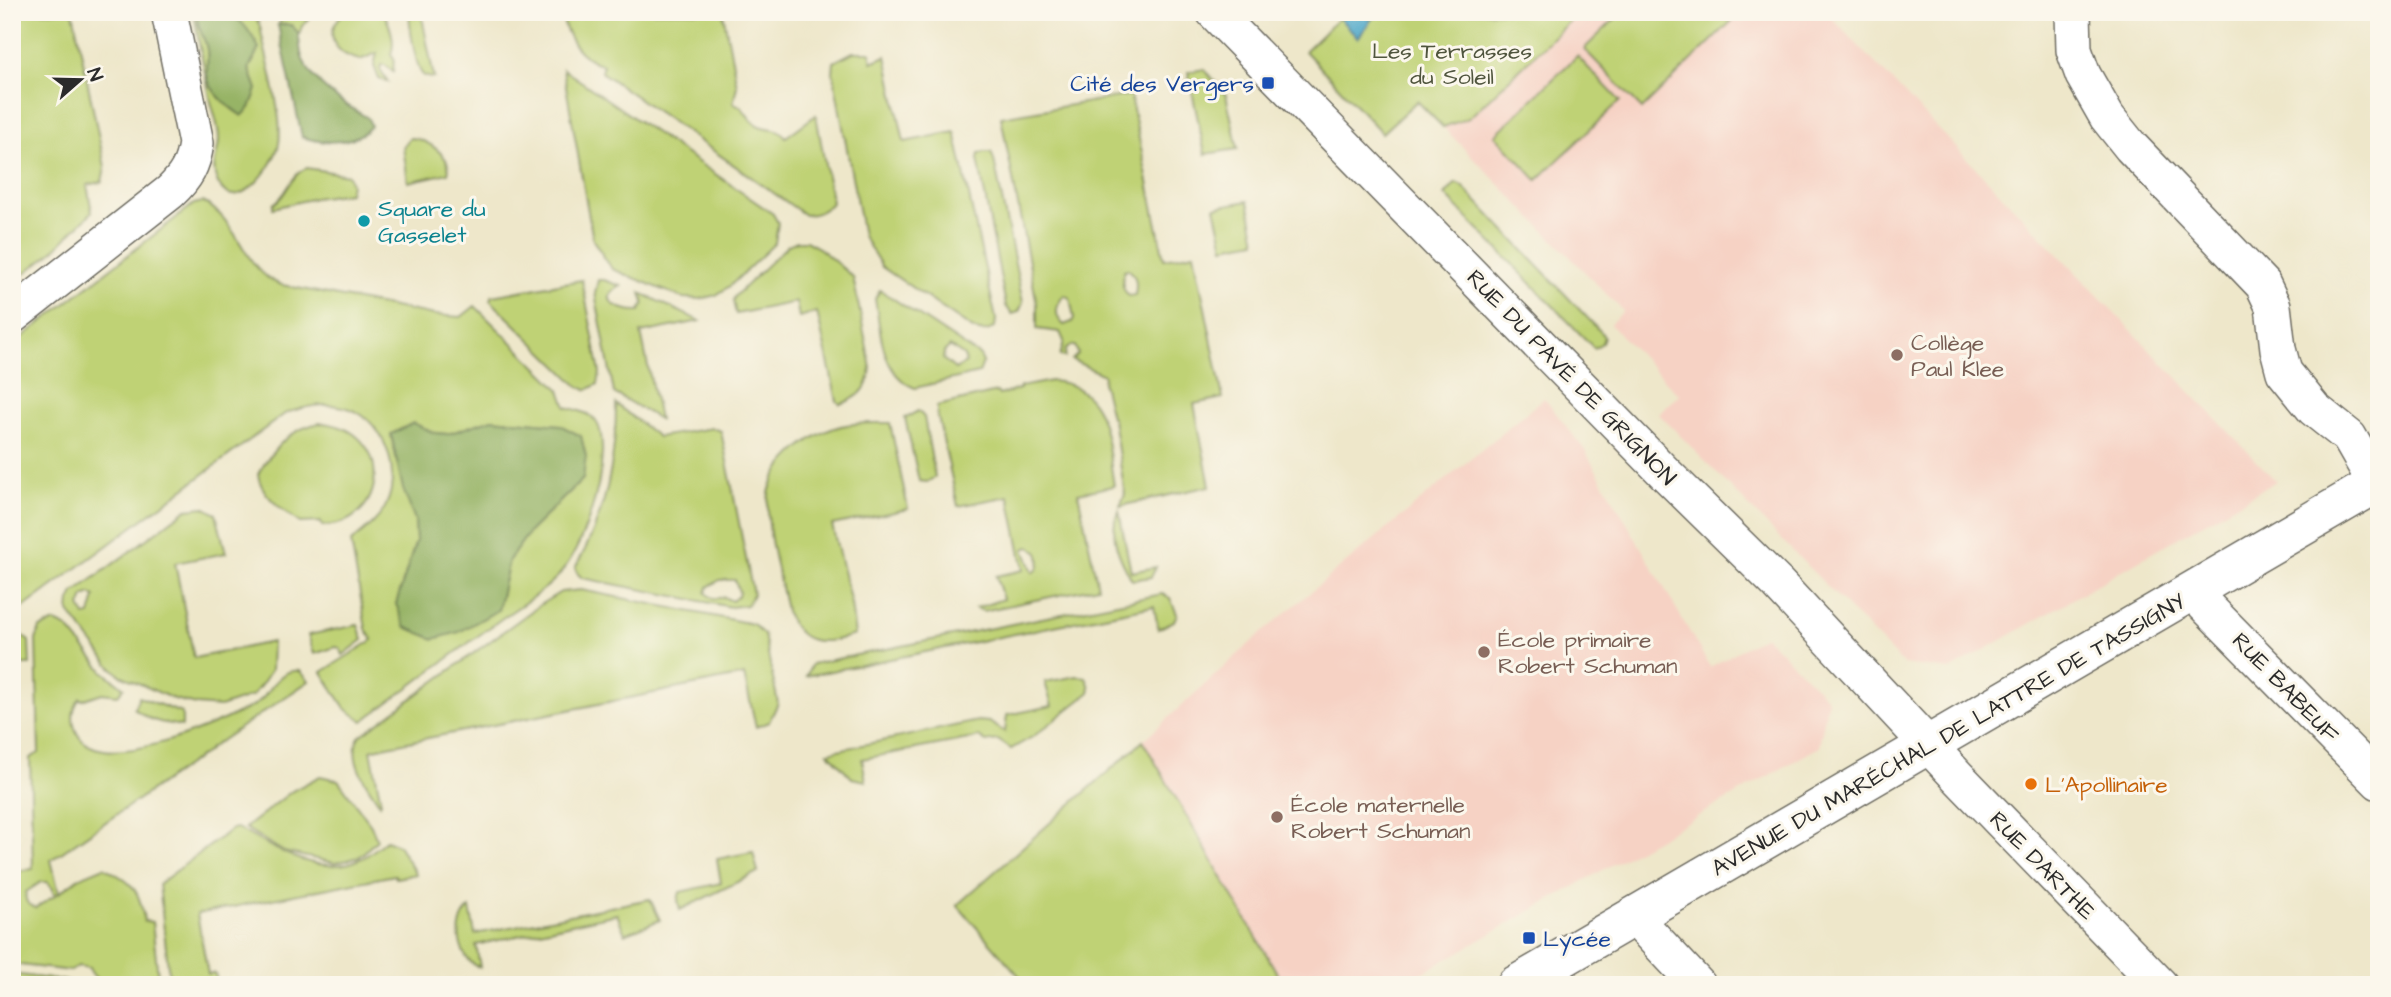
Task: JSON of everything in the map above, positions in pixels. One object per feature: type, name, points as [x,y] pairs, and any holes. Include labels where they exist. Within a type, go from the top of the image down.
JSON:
[{"type":"street","points":[[12,316],[170,192],[187,175],[196,143],[169,12]]},
{"type":"street","name":"RUE DU PAVÉ DE GRIGNON","points":[[1214,12],[1666,474],[1777,583],[1927,744]]},
{"type":"street","points":[[2073,12],[2074,50],[2083,75],[2107,117],[2131,147],[2263,285],[2273,306],[2278,349],[2284,372],[2315,410],[2349,437],[2377,483]]},
{"type":"street","name":"AVENUE DU MARÉCHAL DE LATTRE DE TASSIGNY","points":[[1516,985],[2377,483]]},
{"type":"street","name":"RUE BABEUF","points":[[2192,592],[2379,782]]},
{"type":"street","name":"RUE DARTHE","points":[[1927,744],[2160,985]]},
{"type":"street","points":[[1634,917],[1698,985]]},
{"type":"shaded area","name":"Collège Paul Klee","points":[[1579,12],[1826,12],[2276,481],[1950,670],[1903,664],[1658,413],[1679,395],[1610,324],[1623,311],[1443,127],[1469,118]]},
{"type":"shaded area","name":"École primaire Robert Schuman","points":[[1544,398],[1584,449],[1710,667],[1765,636],[1828,699],[1819,747],[1401,985],[1284,985],[1143,741],[1258,636]]},
{"type":"green space","points":[[12,12],[73,12],[105,167],[102,182],[87,185],[92,212],[51,253],[12,283]]},
{"type":"green space","points":[[194,12],[198,12],[199,25],[207,49],[210,86],[225,103],[242,116],[250,108],[257,89],[249,68],[254,60],[235,16],[225,12],[253,12],[260,26],[279,118],[279,143],[263,175],[244,192],[234,195],[225,192],[215,175],[218,130]]},
{"type":"green space","points":[[198,12],[221,13],[236,18],[259,48],[249,68],[257,89],[250,108],[242,116],[220,98],[208,79],[207,49],[199,25]]},
{"type":"green space","points":[[286,12],[316,12],[302,26],[299,35],[292,25],[278,25]]},
{"type":"green space","points":[[345,12],[383,12],[391,33],[391,54],[394,58],[393,72],[385,65],[381,65],[380,69],[388,82],[379,79],[374,66],[377,53],[360,60],[343,53],[334,42],[334,28]]},
{"type":"green space","points":[[410,12],[421,12],[434,78],[423,75],[420,71],[411,34]]},
{"type":"green space","points":[[560,12],[723,12],[737,86],[733,103],[755,124],[776,130],[786,137],[816,115],[832,203],[820,212],[805,215],[601,72],[603,65],[586,57],[574,45]]},
{"type":"green space","name":"Les Terrasses du Soleil","points":[[1345,12],[1579,12],[1469,118],[1443,127],[1417,101],[1382,133],[1305,51]]},
{"type":"green space","points":[[1622,12],[1741,12],[1642,109],[1584,49]]},
{"type":"green space","points":[[287,24],[296,30],[301,55],[315,78],[340,101],[368,118],[371,126],[364,132],[348,140],[329,142],[302,137],[278,25]]},
{"type":"green space","points":[[853,52],[870,52],[872,62],[886,56],[904,142],[955,132],[996,319],[992,329],[973,329],[882,267],[863,236],[833,73],[834,62]]},
{"type":"green space","points":[[1577,56],[1620,101],[1537,180],[1495,135]]},
{"type":"green space","points":[[563,69],[773,214],[778,223],[775,243],[730,286],[716,295],[701,299],[683,298],[612,269],[593,240]]},
{"type":"green space","points":[[1204,69],[1226,95],[1238,149],[1205,154],[1188,72]]},
{"type":"green space","points":[[1130,95],[1164,259],[1194,253],[1223,398],[1194,404],[1210,486],[1120,506],[1125,494],[1113,419],[1103,384],[1104,375],[1072,360],[1078,354],[1075,346],[1066,349],[1065,357],[1060,356],[1064,341],[1060,332],[1037,329],[1037,304],[1001,117]],"holes":[[[1128,269],[1135,277],[1136,284],[1135,295],[1129,296],[1122,281],[1124,271]],[[1064,295],[1070,298],[1074,318],[1072,322],[1064,325],[1058,318],[1057,310]]]},
{"type":"green space","points":[[410,138],[423,141],[436,149],[446,161],[448,173],[408,182],[403,147]]},
{"type":"green space","points":[[991,152],[994,160],[1023,303],[1019,312],[1012,314],[1006,306],[978,159],[979,154]]},
{"type":"green space","points":[[307,168],[348,175],[351,184],[349,193],[273,208],[273,204],[297,175]]},
{"type":"green space","points":[[1456,183],[1462,186],[1601,332],[1604,337],[1602,343],[1594,348],[1445,195]]},
{"type":"green space","points":[[1248,201],[1256,241],[1224,247],[1215,207]]},
{"type":"green space","points":[[203,202],[214,209],[230,227],[258,269],[270,280],[282,285],[434,315],[461,317],[475,306],[560,390],[566,407],[585,413],[599,427],[602,454],[594,500],[576,549],[560,574],[538,594],[363,721],[345,708],[322,672],[373,640],[366,629],[351,542],[381,514],[391,489],[392,475],[390,460],[378,432],[357,412],[344,407],[321,405],[286,413],[12,616],[12,345],[194,204]],"holes":[[[492,419],[560,425],[583,479],[530,531],[509,560],[498,610],[396,604],[416,541],[415,520],[391,435],[413,423],[435,433],[448,434]]]},
{"type":"green space","points":[[806,241],[819,248],[853,277],[871,368],[866,387],[853,399],[840,404],[837,401],[817,312],[799,317],[796,302],[736,314],[733,301],[735,296],[788,245]]},
{"type":"green space","points":[[582,280],[600,373],[598,384],[587,390],[579,387],[490,300],[492,296]]},
{"type":"green space","points":[[598,280],[621,286],[610,296],[610,300],[619,307],[640,311],[644,303],[641,293],[700,321],[641,333],[659,419],[614,393],[595,293]]},
{"type":"green space","points":[[880,290],[980,356],[983,362],[979,373],[915,388],[903,381],[895,373],[884,350],[875,299]],"holes":[[[950,346],[964,356],[966,363],[955,369],[943,359],[944,352]]]},
{"type":"green space","points":[[1051,381],[1070,385],[1084,393],[1101,418],[1114,486],[1078,493],[1098,587],[983,611],[976,608],[1003,599],[996,576],[1024,570],[1009,496],[958,506],[937,406],[997,392],[999,395],[1020,387]],"holes":[[[1033,548],[1040,559],[1039,567],[1033,572],[1024,549]]]},
{"type":"green space","points":[[616,404],[658,437],[712,428],[721,431],[753,594],[747,605],[731,607],[582,578],[577,573],[575,568],[594,529],[607,489]],"holes":[[[720,580],[735,580],[739,592],[732,601],[724,597],[713,599],[706,593],[708,587]]]},
{"type":"green space","points":[[918,411],[924,417],[935,477],[927,482],[919,481],[905,418]]},
{"type":"green space","points":[[492,419],[560,425],[581,436],[586,456],[583,479],[530,531],[509,560],[498,610],[459,632],[434,639],[405,627],[396,604],[416,541],[415,520],[403,489],[391,434],[413,423],[435,433],[448,434]]},
{"type":"green space","points":[[320,423],[344,429],[361,441],[371,457],[375,476],[371,494],[361,510],[345,521],[322,526],[321,522],[300,523],[280,508],[263,489],[258,474],[283,441],[300,430]]},
{"type":"green space","points":[[890,423],[908,509],[832,525],[851,604],[855,635],[833,640],[814,640],[798,632],[786,611],[768,517],[770,490],[782,465],[792,454],[828,430],[853,424]]},
{"type":"green space","points":[[204,507],[216,514],[226,553],[175,563],[194,658],[272,642],[271,670],[262,684],[252,696],[220,707],[196,705],[171,698],[120,675],[110,666],[69,612],[74,593],[187,509]],"holes":[[[91,594],[95,597],[90,615],[85,616],[80,607],[84,597]]]},
{"type":"green space","points":[[1119,511],[1131,572],[1156,567],[1151,577],[1132,580],[1123,564],[1114,528]]},
{"type":"green space","points":[[581,590],[753,624],[764,635],[778,703],[769,722],[756,727],[744,675],[383,747],[371,750],[380,804],[364,781],[357,763],[355,754],[359,737],[541,604],[561,592]]},
{"type":"green space","points":[[1162,594],[1170,598],[1177,614],[1174,621],[1158,629],[1154,606],[806,676],[812,664]]},
{"type":"green space","points":[[55,622],[68,628],[104,672],[124,688],[118,695],[102,693],[82,700],[80,698],[73,715],[77,733],[90,746],[110,750],[134,749],[161,743],[214,724],[258,703],[279,678],[292,671],[300,671],[309,681],[51,860],[59,893],[80,877],[104,867],[128,882],[140,901],[144,921],[152,922],[159,985],[110,984],[94,976],[89,968],[78,966],[71,971],[12,964],[12,872],[33,869],[30,758],[39,753],[36,640],[40,628]],"holes":[[[41,882],[47,882],[53,893],[57,894],[35,908],[30,906],[26,900],[26,892]]]},
{"type":"green space","points":[[358,625],[363,640],[343,655],[340,648],[336,647],[314,654],[308,635]]},
{"type":"green space","points":[[17,635],[29,641],[30,665],[12,665],[12,639]]},
{"type":"green space","points":[[1086,677],[1089,693],[1034,736],[1011,749],[998,740],[986,742],[979,737],[862,759],[866,781],[852,778],[828,752],[978,721],[989,722],[1005,732],[1007,715],[1052,706],[1045,682]]},
{"type":"green space","points":[[139,697],[182,713],[182,726],[156,721],[140,713],[134,708]]},
{"type":"green space","points":[[1143,741],[1284,985],[1027,985],[957,905]]},
{"type":"green space","points":[[320,776],[338,780],[371,825],[377,840],[359,857],[335,863],[284,852],[245,828],[292,791]]},
{"type":"green space","points":[[237,828],[296,858],[329,865],[360,859],[386,840],[398,845],[416,874],[396,878],[395,875],[197,914],[208,974],[215,973],[218,985],[170,985],[159,884],[232,829]]},
{"type":"green space","points":[[753,852],[758,872],[680,910],[680,892],[721,883],[717,859]]},
{"type":"green space","points":[[650,899],[660,920],[625,934],[617,914],[476,945],[480,967],[473,964],[462,950],[459,932],[464,914],[470,908],[475,934]]},
{"type":"green space","points":[[12,974],[81,983],[85,985],[12,985]]},
{"type":"water","points":[[1345,12],[1377,12],[1358,38],[1339,18]]},
{"type":"place","name":"Cité des Vergers","points":[[1268,83]]},
{"type":"place","name":"Square du Gasselet","points":[[364,221]]},
{"type":"place","name":"Collège Paul Klee","points":[[1897,355]]},
{"type":"place","name":"École primaire Robert Schuman","points":[[1484,652]]},
{"type":"place","name":"L'Apollinaire","points":[[2031,784]]},
{"type":"place","name":"École maternelle Robert Schuman","points":[[1277,817]]},
{"type":"place","name":"Lycée","points":[[1529,938]]}]
